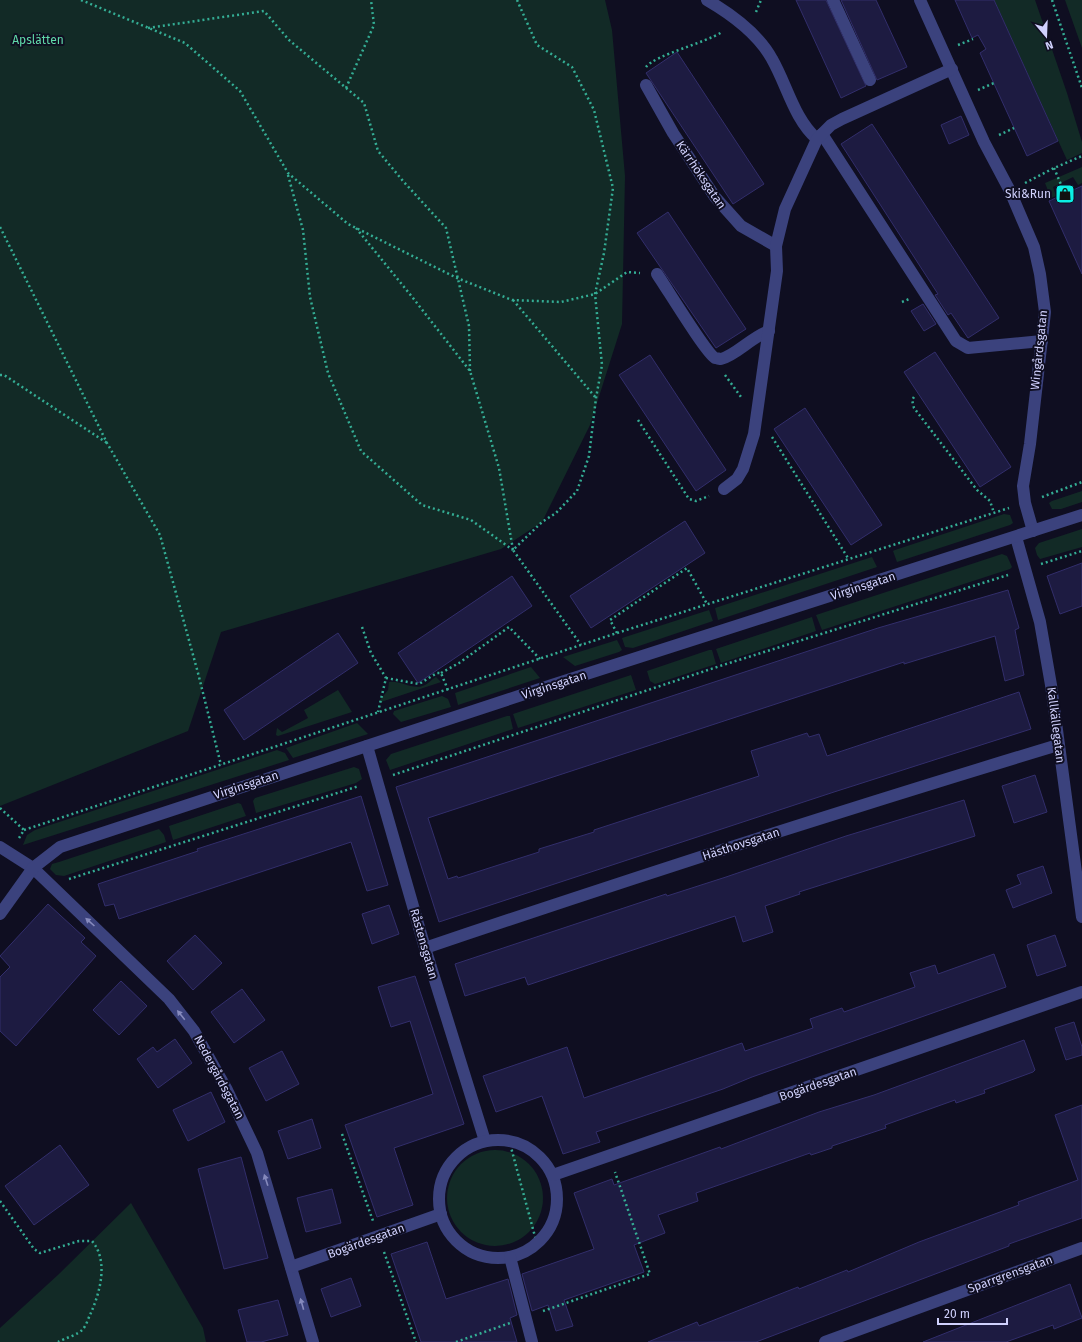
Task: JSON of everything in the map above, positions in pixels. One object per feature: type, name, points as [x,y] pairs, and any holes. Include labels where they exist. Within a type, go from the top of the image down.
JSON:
[{"type":"street","points":[[707,0],[736,20],[766,48],[802,122],[819,137],[956,341],[968,348],[1042,341]]},
{"type":"street","points":[[833,0],[870,80]]},
{"type":"street","name":"Wingårdsgatan","points":[[920,0],[984,142],[1010,191],[1034,248],[1040,274],[1045,312],[1023,486],[1025,503],[1034,531]]},
{"type":"street","points":[[724,489],[738,479],[751,449],[777,271],[776,246],[785,209],[819,137],[842,118],[952,69]]},
{"type":"street","name":"Kärrhöksgatan","points":[[646,85],[673,133],[715,197],[741,226],[776,246]]},
{"type":"street","points":[[657,274],[714,357],[721,359],[730,355],[760,334],[769,331]]},
{"type":"street","name":"Virginsgatan","points":[[0,914],[33,868],[60,848],[367,746],[1082,515]]},
{"type":"street","name":"Kallkällegatan","points":[[1016,537],[1040,622],[1051,685],[1082,917]]},
{"type":"street","name":"Hästhovsgatan","points":[[425,948],[631,879],[945,779],[1058,745]]},
{"type":"street","name":"Råstensgatan","points":[[367,746],[425,948],[485,1141]]},
{"type":"street","points":[[0,847],[33,868]]},
{"type":"street","name":"Nedergårdsgatan","points":[[33,868],[109,940],[168,999],[194,1031],[227,1090],[257,1153],[312,1342]]},
{"type":"street","name":"Bogärdesgatan","points":[[553,1175],[609,1157],[1082,992]]},
{"type":"street","points":[[509,1140],[525,1146],[540,1156],[553,1175],[557,1190],[557,1205],[554,1220],[547,1233],[537,1244],[524,1252],[510,1257],[495,1258],[480,1255],[467,1249],[451,1234],[441,1214],[439,1198],[441,1182],[447,1168],[457,1155],[470,1146],[485,1141],[509,1140]]},
{"type":"street","name":"Bogärdesgatan","points":[[291,1268],[441,1214]]},
{"type":"street","name":"Sparrgrensgatan","points":[[825,1342],[1082,1248]]},
{"type":"street","points":[[510,1257],[532,1342]]},
{"type":"path","points":[[81,0],[185,43],[240,91],[288,173],[303,230],[310,297],[328,373],[361,451],[422,505],[471,520],[513,550],[581,645]]},
{"type":"path","points":[[346,88],[374,25],[371,0]]},
{"type":"path","points":[[513,550],[542,522],[556,513],[577,491],[589,456],[596,398],[602,365],[595,294],[604,253],[614,188],[594,110],[572,67],[537,45],[517,0]]},
{"type":"path","points":[[1052,0],[1082,88]]},
{"type":"path","points":[[148,28],[264,12],[289,40],[364,103],[378,151],[446,228],[469,326],[470,372],[499,468],[513,550]]},
{"type":"path","points":[[646,85],[643,76],[644,70],[651,63],[671,53],[710,39],[726,30],[736,20]]},
{"type":"path","points":[[1010,191],[1054,168],[1082,156]]},
{"type":"path","points":[[1054,168],[1064,194]]},
{"type":"path","points":[[288,173],[348,224],[457,278],[512,300],[562,302],[595,294],[628,272],[657,274]]},
{"type":"path","points":[[0,227],[107,443],[160,535],[221,765]]},
{"type":"path","points":[[354,227],[413,298],[470,372]]},
{"type":"path","points":[[512,300],[596,398]]},
{"type":"path","points":[[714,357],[757,416],[848,558]]},
{"type":"path","points":[[0,375],[4,374],[107,443]]},
{"type":"path","points":[[914,397],[912,400],[914,408],[976,490],[990,501],[994,513]]},
{"type":"path","points":[[638,420],[689,499],[696,501],[724,489]]},
{"type":"path","points":[[0,808],[24,830],[581,645],[848,558],[1025,503],[1082,482]]},
{"type":"path","points":[[55,890],[70,878],[377,780],[716,668],[1082,551]]},
{"type":"path","points":[[618,633],[610,620],[687,568],[707,604]]},
{"type":"path","points":[[362,627],[371,653],[386,678],[378,712]]},
{"type":"path","points":[[386,678],[419,684],[437,673],[459,663],[509,627],[540,659]]},
{"type":"path","points":[[441,672],[448,690]]},
{"type":"path","points":[[509,1140],[537,1244]]},
{"type":"path","points":[[456,1342],[650,1274],[609,1157]]},
{"type":"path","points":[[0,1201],[34,1249],[40,1253],[79,1241],[92,1241],[97,1247],[102,1265],[100,1288],[92,1310],[83,1329],[58,1342]]},
{"type":"green space","name":"Apslätten","points":[[0,0],[605,0],[612,30],[625,176],[622,324],[590,425],[542,522],[501,549],[221,632],[188,731],[0,806]]},
{"type":"green space","points":[[994,0],[1035,0],[1067,93],[1082,142],[1082,153],[1067,160]]},
{"type":"green space","points":[[1065,0],[1082,0],[1082,48]]},
{"type":"green space","points":[[1082,167],[1082,183],[1078,185],[1073,177],[1053,187],[1056,196],[1051,198],[1045,183]]},
{"type":"green space","points":[[1082,491],[1082,502],[1061,509],[1052,509],[1049,503],[1052,501]]},
{"type":"green space","points":[[1004,514],[1010,515],[1013,523],[897,562],[893,551],[895,550]]},
{"type":"green space","points":[[1082,529],[1082,547],[1040,559],[1037,555],[1035,548],[1039,543]]},
{"type":"green space","points":[[1002,554],[1007,556],[1012,567],[1010,569],[822,630],[816,615]]},
{"type":"green space","points":[[872,557],[877,567],[718,620],[715,608]]},
{"type":"green space","points":[[709,610],[713,621],[633,648],[625,647],[622,638]]},
{"type":"green space","points":[[812,617],[816,631],[721,663],[716,649]]},
{"type":"green space","points":[[617,640],[622,650],[619,652],[575,666],[563,657]]},
{"type":"green space","points":[[712,650],[716,664],[655,684],[650,681],[647,671]]},
{"type":"green space","points":[[531,667],[540,678],[458,705],[455,693]]},
{"type":"green space","points":[[631,675],[636,690],[518,728],[513,714]]},
{"type":"green space","points":[[436,677],[441,682],[381,702],[380,700],[388,690],[389,682],[398,682],[420,687]]},
{"type":"green space","points":[[338,690],[352,712],[278,736],[276,735],[277,728],[282,732],[308,718],[304,710]]},
{"type":"green space","points":[[442,696],[448,699],[451,707],[401,722],[393,714],[394,711]]},
{"type":"green space","points":[[510,716],[513,729],[390,770],[386,760],[391,754]]},
{"type":"green space","points":[[357,723],[368,734],[293,758],[286,748]]},
{"type":"green space","points":[[277,750],[285,753],[289,760],[23,845],[27,835],[35,830]]},
{"type":"green space","points":[[354,767],[359,769],[362,779],[356,783],[256,813],[253,801],[255,798]]},
{"type":"green space","points":[[238,803],[241,804],[246,816],[173,840],[169,826]]},
{"type":"green space","points":[[159,829],[164,835],[166,842],[64,876],[56,875],[50,869],[52,864]]},
{"type":"green space","points":[[486,1150],[504,1150],[514,1153],[522,1158],[535,1171],[540,1179],[543,1189],[543,1207],[540,1217],[529,1232],[522,1238],[514,1243],[504,1246],[486,1246],[476,1243],[468,1238],[455,1225],[450,1217],[447,1207],[447,1189],[450,1179],[455,1171],[468,1158],[476,1153]]},
{"type":"green space","points":[[131,1203],[203,1328],[206,1342],[0,1342],[0,1328],[59,1274]]},
{"type":"building","points":[[796,0],[826,0],[866,86],[841,98]]},
{"type":"building","points":[[841,0],[876,0],[907,67],[877,80]]},
{"type":"building","points":[[955,0],[994,0],[1058,141],[1027,156],[980,53],[986,49],[978,35],[972,38]]},
{"type":"building","points":[[677,52],[764,184],[733,204],[646,73]]},
{"type":"building","points":[[961,116],[969,135],[949,144],[941,125]]},
{"type":"building","points":[[872,124],[999,318],[968,338],[951,313],[948,315],[935,295],[938,294],[841,144]]},
{"type":"building","points":[[1082,186],[1082,274],[1049,201]]},
{"type":"building","points":[[668,212],[746,329],[716,348],[637,233]]},
{"type":"building","points":[[923,304],[936,324],[924,331],[911,311]]},
{"type":"building","points":[[935,352],[1011,467],[980,487],[904,372]]},
{"type":"building","points":[[650,355],[726,470],[696,491],[619,375]]},
{"type":"building","points":[[805,408],[882,525],[851,545],[774,429]]},
{"type":"building","points":[[685,521],[705,553],[591,628],[570,596]]},
{"type":"building","points":[[1082,563],[1082,606],[1060,614],[1047,576]]},
{"type":"building","points":[[512,576],[532,606],[418,683],[398,653]]},
{"type":"building","points":[[1008,590],[1019,628],[1015,630],[1024,675],[1005,681],[995,636],[904,664],[904,662],[428,818],[448,879],[457,876],[458,878],[539,852],[539,849],[594,832],[594,830],[759,776],[751,751],[807,733],[809,737],[819,734],[827,756],[1019,692],[1031,729],[439,922],[396,787],[878,628]]},
{"type":"building","points":[[338,633],[358,663],[244,740],[224,710]]},
{"type":"building","points":[[1035,775],[1047,812],[1014,823],[1002,786]]},
{"type":"building","points":[[361,796],[388,885],[367,891],[351,842],[119,919],[114,904],[105,906],[98,884],[198,851],[197,849]]},
{"type":"building","points":[[964,800],[975,836],[799,892],[800,894],[765,906],[773,932],[743,942],[735,916],[528,985],[525,977],[465,996],[455,964],[666,894],[667,896],[726,877],[846,836]]},
{"type":"building","points":[[1043,866],[1052,893],[1013,908],[1006,890],[1021,884],[1017,875]]},
{"type":"building","points":[[48,904],[85,938],[81,942],[96,956],[16,1046],[0,1031],[0,977],[10,967],[0,956]]},
{"type":"building","points":[[389,905],[399,934],[372,944],[362,914]]},
{"type":"building","points":[[195,935],[222,963],[193,990],[167,961]]},
{"type":"building","points":[[1055,935],[1066,966],[1037,976],[1027,945]]},
{"type":"building","points":[[994,954],[1006,987],[752,1077],[723,1089],[596,1132],[600,1142],[563,1154],[542,1096],[496,1112],[483,1076],[567,1047],[584,1098],[742,1043],[745,1051],[813,1028],[810,1019],[842,1008],[844,1012],[915,987],[910,973],[935,965],[938,974]]},
{"type":"building","points":[[415,976],[464,1124],[394,1148],[413,1205],[377,1217],[345,1125],[433,1094],[410,1021],[391,1027],[378,987]]},
{"type":"building","points":[[121,981],[147,1006],[119,1035],[93,1010]]},
{"type":"building","points":[[242,989],[265,1020],[234,1043],[211,1012]]},
{"type":"building","points":[[1074,1022],[1082,1047],[1082,1055],[1066,1060],[1055,1028]]},
{"type":"building","points":[[175,1039],[192,1063],[158,1088],[137,1059],[153,1047],[157,1052]]},
{"type":"building","points":[[1024,1040],[1035,1070],[1033,1072],[984,1090],[985,1093],[956,1103],[955,1100],[885,1125],[886,1128],[832,1146],[832,1148],[811,1155],[810,1153],[696,1193],[698,1201],[658,1215],[665,1233],[634,1245],[644,1272],[564,1300],[573,1326],[556,1331],[548,1305],[532,1311],[522,1274],[594,1249],[574,1193],[612,1179],[614,1185],[720,1147],[721,1149],[819,1112],[874,1095]]},
{"type":"building","points":[[282,1051],[299,1084],[266,1101],[249,1068]]},
{"type":"building","points":[[211,1092],[225,1122],[188,1141],[173,1110]]},
{"type":"building","points":[[1082,1105],[1082,1218],[1009,1244],[1009,1246],[756,1342],[648,1342],[697,1322],[699,1326],[798,1287],[799,1289],[847,1270],[848,1272],[919,1242],[1019,1205],[1018,1202],[1078,1180],[1055,1115]]},
{"type":"building","points":[[312,1119],[321,1148],[288,1159],[278,1131]]},
{"type":"building","points":[[60,1145],[89,1185],[34,1225],[5,1186]]},
{"type":"building","points":[[241,1157],[268,1258],[224,1269],[198,1169]]},
{"type":"building","points":[[332,1189],[341,1223],[306,1232],[297,1198]]},
{"type":"building","points":[[427,1242],[446,1299],[508,1279],[517,1315],[510,1318],[517,1342],[421,1342],[391,1254]]},
{"type":"building","points":[[351,1278],[361,1306],[331,1317],[321,1289]]},
{"type":"building","points":[[1070,1284],[1082,1318],[1054,1329],[1053,1325],[1006,1342],[923,1342]]},
{"type":"building","points":[[278,1300],[288,1335],[261,1342],[247,1342],[238,1310]]},
{"type":"place","name":"Ski&Run","points":[[1065,194]]}]
